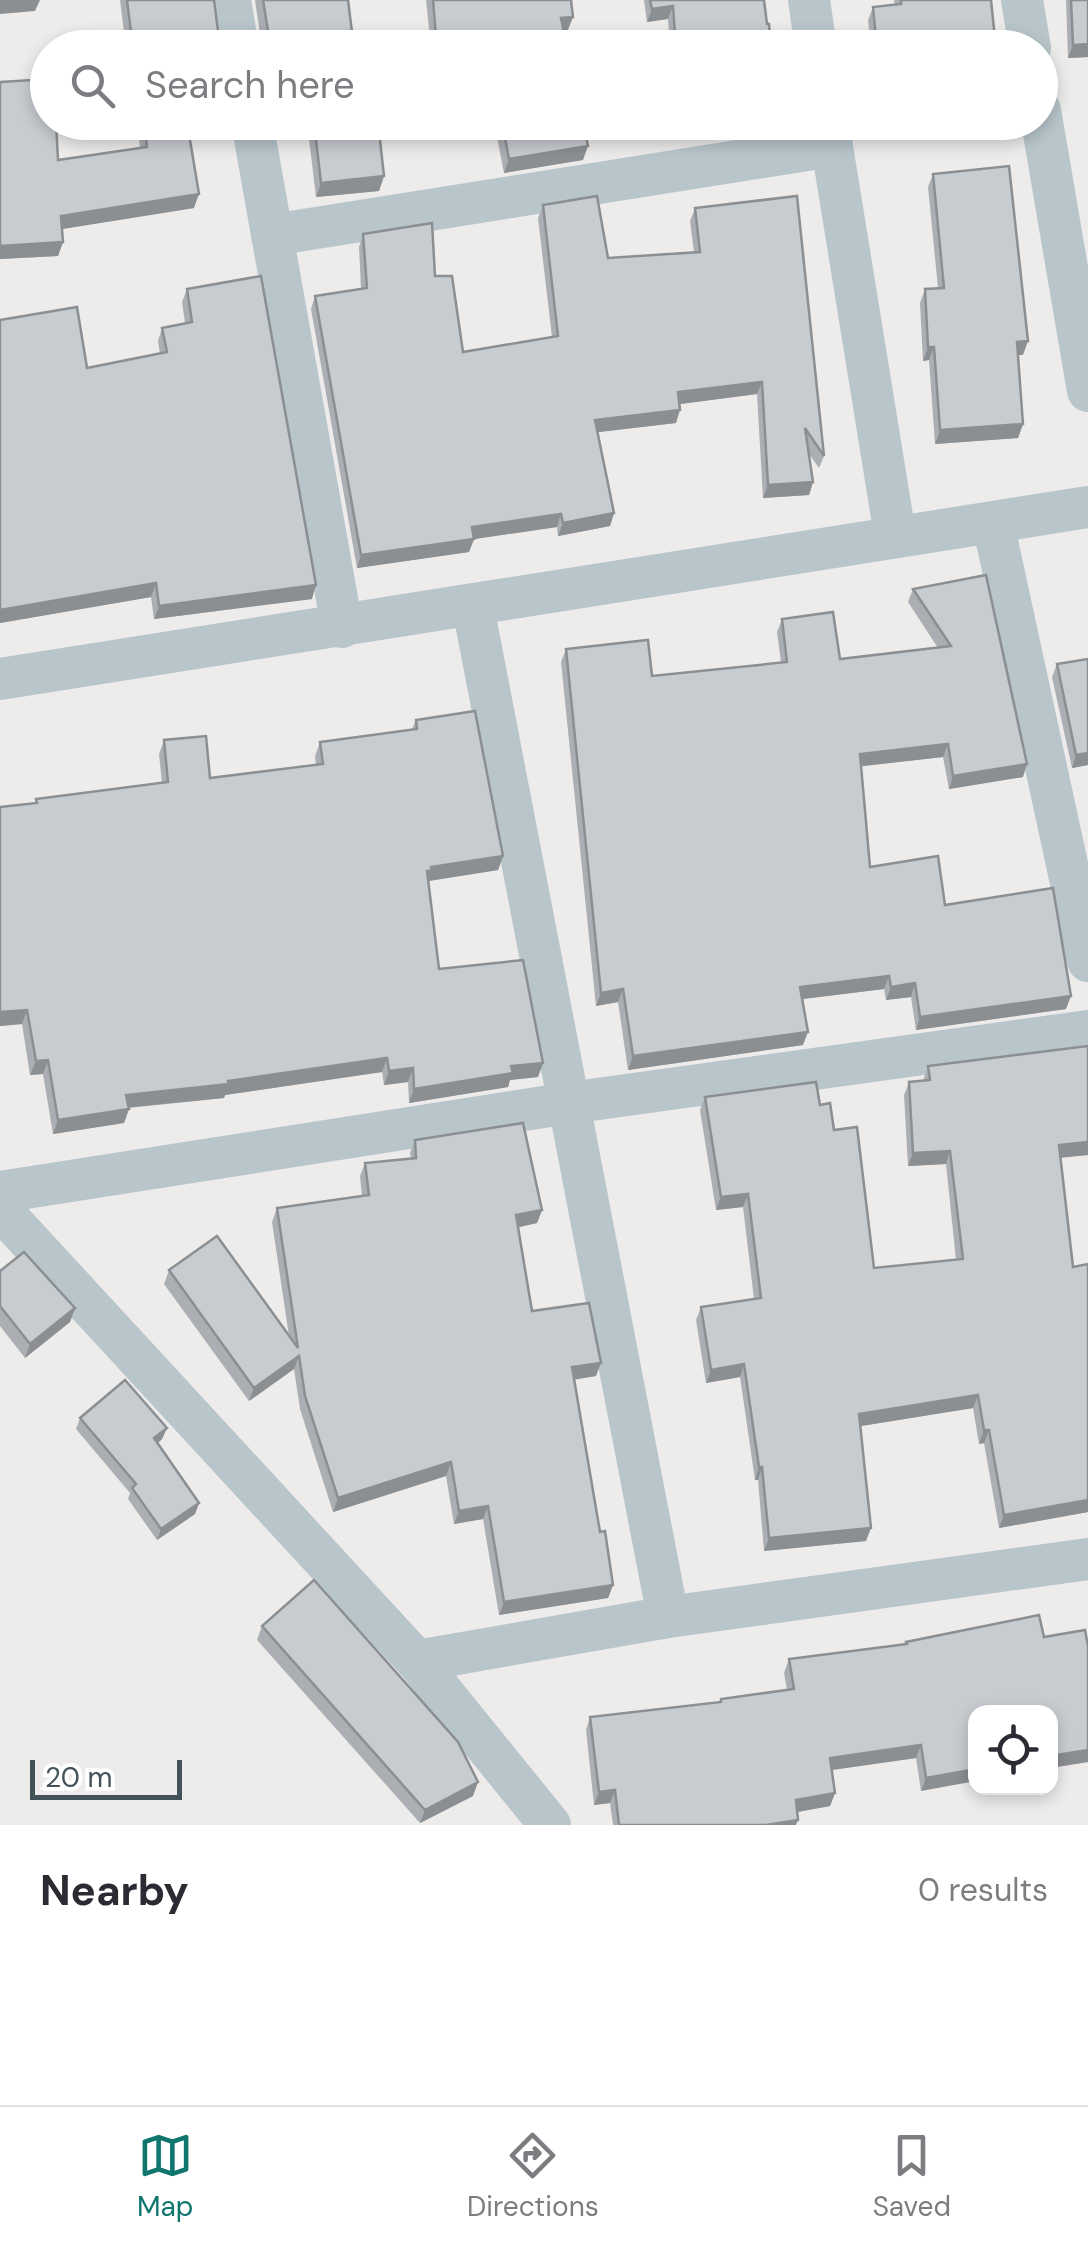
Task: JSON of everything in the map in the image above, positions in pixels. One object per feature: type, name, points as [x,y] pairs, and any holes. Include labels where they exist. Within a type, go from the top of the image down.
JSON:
[{"type":"street","points":[[230,0],[235,30]]},
{"type":"street","points":[[809,0],[813,30]]},
{"type":"street","points":[[1022,0],[1027,30]]},
{"type":"street","points":[[255,140],[342,627]]},
{"type":"street","points":[[272,235],[777,140]]},
{"type":"street","points":[[838,140],[895,535]]},
{"type":"street","points":[[1045,140],[1088,391]]},
{"type":"street","points":[[0,679],[1088,507]]},
{"type":"street","points":[[993,523],[1088,961]]},
{"type":"street","points":[[474,606],[668,1617]]},
{"type":"street","points":[[0,1192],[569,1103],[1088,1031]]},
{"type":"street","points":[[0,1209],[416,1661],[550,1825]]},
{"type":"street","points":[[416,1661],[668,1617],[1088,1559]]},
{"type":"building","points":[[127,0],[214,0],[218,30],[131,30]]},
{"type":"building","points":[[263,0],[348,0],[352,30],[268,30]]},
{"type":"building","points":[[433,0],[571,0],[573,17],[561,18],[563,30],[436,30]]},
{"type":"building","points":[[650,0],[764,0],[770,30],[675,30],[673,6],[652,9]]},
{"type":"building","points":[[901,0],[991,0],[994,30],[875,30],[873,7],[901,4]]},
{"type":"building","points":[[1071,0],[1088,0],[1088,44],[1073,45]]},
{"type":"building","points":[[30,80],[30,140],[57,140],[58,160],[147,147],[146,140],[190,140],[199,194],[61,216],[63,242],[0,246],[0,82]]},
{"type":"building","points":[[316,140],[380,140],[384,176],[321,183]]},
{"type":"building","points":[[505,140],[587,140],[588,146],[509,159]]},
{"type":"building","points":[[1009,166],[1028,341],[1017,342],[1023,424],[940,430],[934,347],[928,347],[925,289],[944,288],[933,174]]},
{"type":"building","points":[[597,196],[608,258],[700,252],[695,208],[797,196],[824,456],[805,428],[813,482],[768,485],[762,382],[678,392],[680,410],[595,420],[614,513],[563,523],[561,514],[472,527],[474,539],[361,555],[315,296],[367,288],[363,234],[432,223],[435,276],[452,276],[463,352],[558,336],[543,205]]},
{"type":"building","points":[[261,276],[316,585],[159,606],[156,583],[0,610],[0,320],[77,307],[87,368],[167,352],[162,328],[192,322],[187,289]]},
{"type":"building","points":[[986,575],[1027,764],[953,776],[948,744],[860,754],[870,867],[938,856],[945,905],[1053,888],[1071,996],[920,1017],[915,983],[891,987],[889,976],[800,987],[808,1032],[633,1056],[623,989],[601,993],[566,649],[648,640],[652,676],[787,662],[782,619],[833,612],[840,659],[951,646],[913,589]]},
{"type":"building","points":[[1088,659],[1088,753],[1076,755],[1057,664]]},
{"type":"building","points":[[475,711],[503,856],[431,867],[427,871],[439,969],[523,960],[543,1063],[511,1066],[513,1073],[414,1089],[413,1068],[389,1071],[387,1058],[228,1081],[229,1084],[126,1095],[129,1109],[58,1120],[48,1060],[36,1061],[27,1010],[0,1012],[0,807],[168,782],[164,740],[206,736],[210,778],[323,764],[320,742],[417,729],[416,720]]},
{"type":"building","points":[[1088,1046],[1088,1142],[1059,1145],[1073,1267],[1088,1264],[1088,1500],[1004,1515],[989,1430],[984,1430],[978,1395],[859,1414],[871,1528],[769,1538],[762,1467],[744,1364],[711,1370],[701,1307],[761,1298],[748,1194],[721,1197],[705,1097],[816,1082],[820,1105],[830,1103],[834,1130],[857,1127],[874,1268],[963,1259],[950,1151],[913,1153],[909,1082],[930,1080],[928,1066]]},
{"type":"building","points":[[523,1123],[542,1210],[516,1215],[532,1311],[589,1303],[601,1363],[572,1367],[613,1585],[504,1602],[488,1506],[459,1511],[451,1462],[338,1498],[305,1396],[299,1356],[254,1388],[169,1270],[217,1236],[298,1348],[277,1208],[369,1195],[365,1163],[416,1158],[415,1140]]},
{"type":"building","points":[[24,1252],[75,1308],[30,1344],[0,1306],[0,1271]]},
{"type":"building","points":[[125,1380],[167,1428],[154,1438],[199,1503],[161,1529],[132,1488],[136,1484],[80,1418]]},
{"type":"building","points":[[314,1580],[458,1742],[478,1782],[425,1810],[262,1626]]},
{"type":"building","points":[[1039,1615],[1044,1637],[1085,1630],[1088,1750],[1058,1755],[1058,1705],[968,1705],[968,1770],[926,1778],[921,1745],[830,1758],[835,1793],[796,1800],[798,1820],[766,1825],[619,1825],[615,1790],[599,1792],[590,1717],[794,1689],[789,1659],[906,1642]]}]
